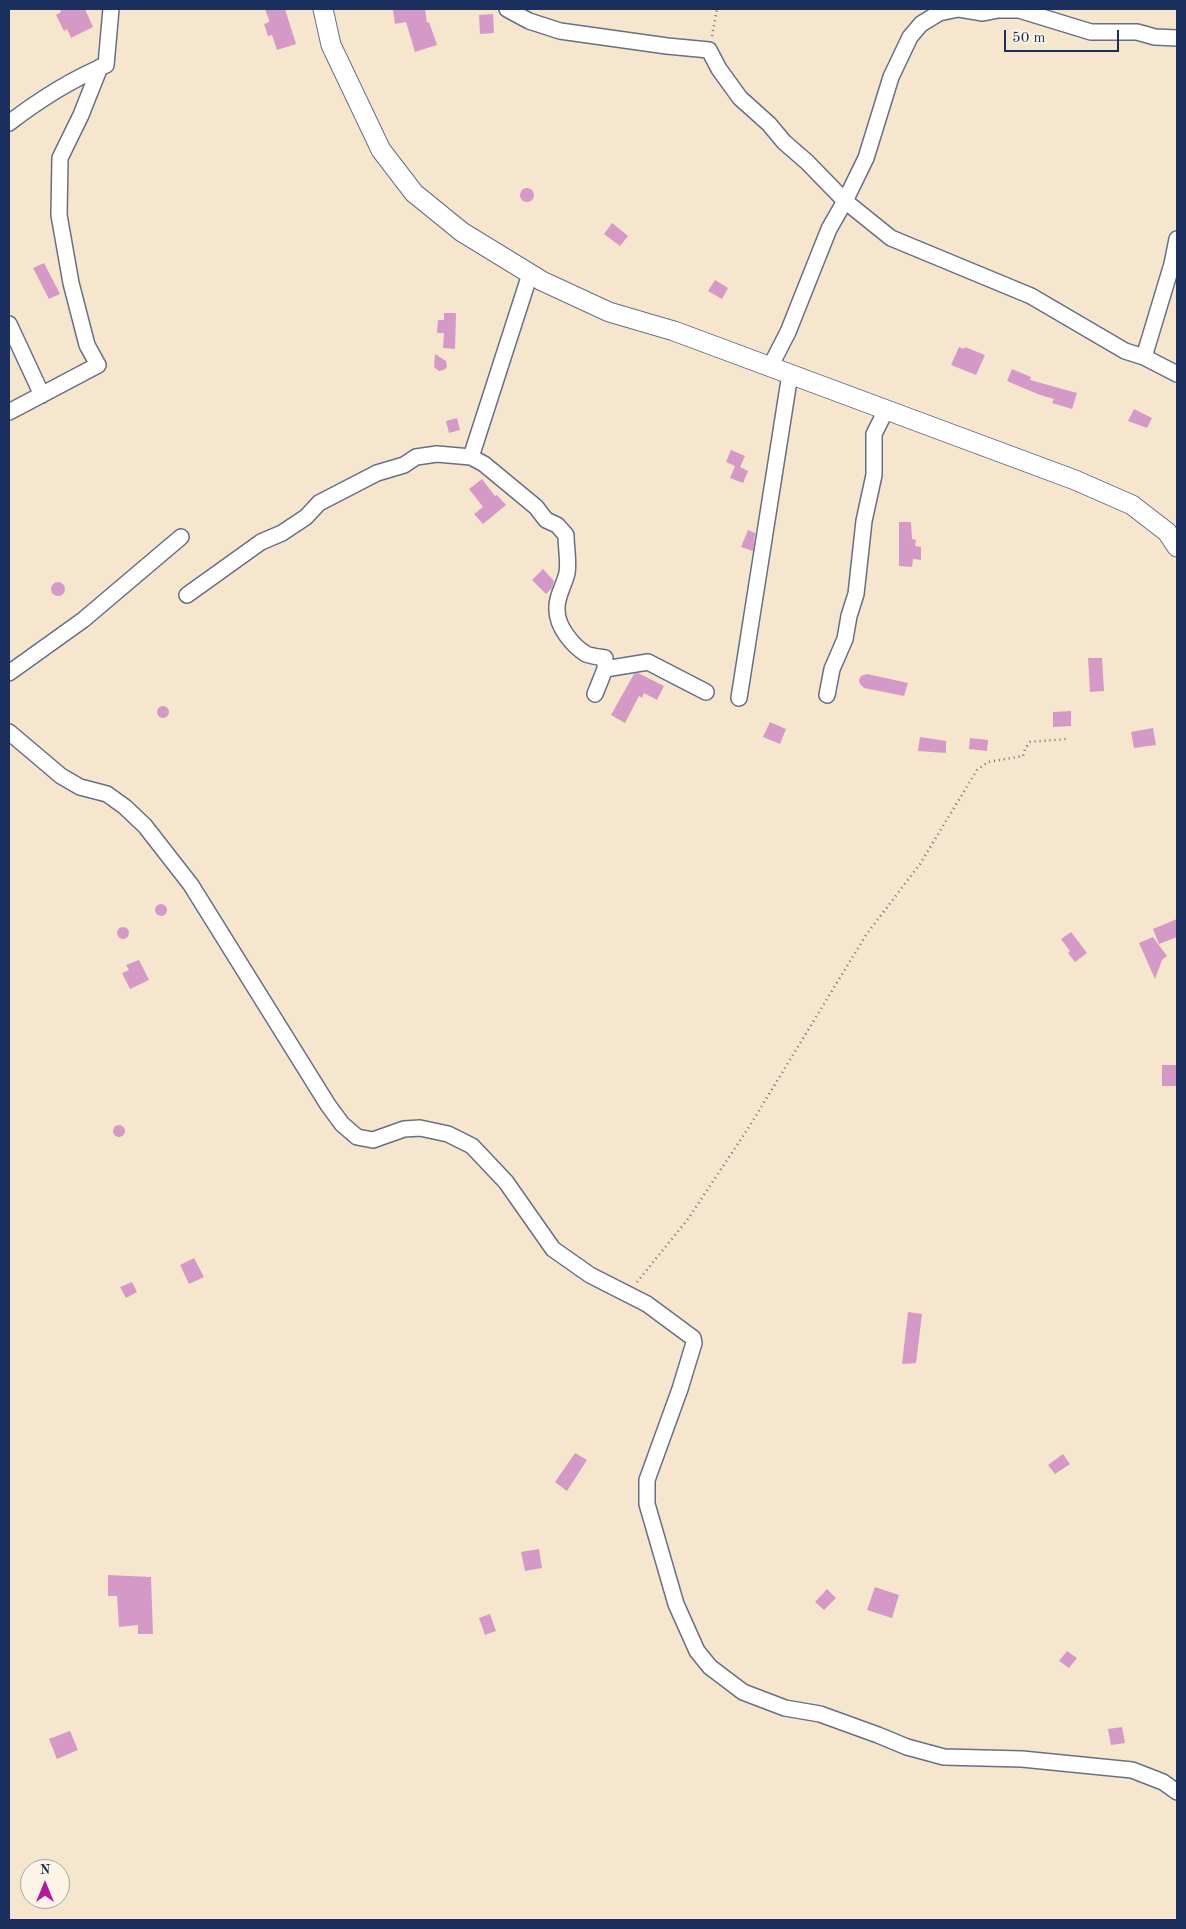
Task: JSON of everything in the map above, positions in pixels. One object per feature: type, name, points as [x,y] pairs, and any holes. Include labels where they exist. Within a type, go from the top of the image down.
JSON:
[{"type":"street","points":[[9,123],[60,87],[106,65],[111,9]]},
{"type":"street","points":[[322,9],[331,45],[381,150],[414,193],[462,232],[530,274],[609,312],[674,331],[1076,480],[1132,505],[1166,532],[1177,547]]},
{"type":"street","points":[[507,9],[529,21],[560,31],[666,46],[710,50],[719,69],[740,98],[769,124],[784,142],[808,162],[845,201],[890,238],[1031,296],[1125,351],[1144,357],[1177,374]]},
{"type":"street","points":[[770,367],[788,332],[828,229],[845,201],[866,158],[890,77],[910,37],[921,24],[939,13],[958,9],[983,13],[998,10],[1019,10],[1049,13],[1091,32],[1138,32],[1156,37],[1177,38]]},
{"type":"street","points":[[9,412],[98,365],[87,346],[71,283],[59,215],[60,158],[81,115],[100,68]]},
{"type":"street","points":[[1144,357],[1164,294],[1177,239]]},
{"type":"street","points":[[471,457],[530,274]]},
{"type":"street","points":[[9,324],[42,395]]},
{"type":"street","points":[[739,698],[790,374]]},
{"type":"street","points":[[827,696],[832,669],[844,639],[856,594],[864,522],[874,475],[874,434],[886,410]]},
{"type":"street","points":[[187,595],[262,542],[282,534],[298,523],[319,503],[377,473],[404,465],[416,457],[437,454],[471,457],[484,464],[536,507],[546,520],[557,525],[566,535],[568,564],[557,610],[561,627],[573,642],[587,654],[605,658],[605,669],[595,694]]},
{"type":"street","points":[[9,673],[83,620],[181,537]]},
{"type":"street","points":[[605,669],[648,662],[706,692]]},
{"type":"street","points":[[9,732],[61,776],[80,788],[107,794],[146,826],[191,885],[328,1105],[342,1124],[357,1137],[372,1140],[404,1129],[420,1128],[448,1134],[472,1146],[506,1182],[553,1249],[590,1276],[648,1304],[693,1338],[694,1343],[680,1389],[647,1480],[647,1504],[676,1604],[697,1650],[710,1667],[743,1692],[785,1708],[820,1714],[907,1747],[944,1756],[1022,1759],[1132,1770],[1163,1782],[1177,1792]]},
{"type":"path","points":[[710,50],[718,9]]},
{"type":"path","points":[[628,1293],[688,1219],[749,1126],[866,935],[920,864],[978,770],[988,762],[1023,756],[1030,742],[1066,739]]},
{"type":"building","points":[[60,9],[85,9],[93,27],[71,38],[67,29],[64,31],[56,15],[61,12]]},
{"type":"building","points":[[265,9],[285,9],[296,44],[277,50],[272,35],[268,36],[264,24],[269,22]]},
{"type":"building","points":[[393,9],[425,9],[427,23],[429,22],[437,45],[415,52],[406,22],[395,24]]},
{"type":"building","points":[[493,14],[494,33],[480,34],[479,15]]},
{"type":"building","points":[[527,188],[532,190],[534,195],[532,200],[527,202],[522,200],[520,195],[522,190]]},
{"type":"building","points":[[612,223],[628,236],[620,246],[604,234]]},
{"type":"building","points":[[44,263],[60,294],[49,299],[33,268]]},
{"type":"building","points":[[715,280],[728,288],[722,299],[708,291]]},
{"type":"building","points":[[444,313],[456,313],[455,349],[443,348],[444,333],[437,333],[438,320],[444,320]]},
{"type":"building","points":[[959,347],[964,349],[965,347],[985,355],[976,375],[951,365]]},
{"type":"building","points":[[435,354],[446,361],[447,367],[444,370],[439,371],[434,367]]},
{"type":"building","points":[[1012,369],[1031,377],[1030,380],[1077,393],[1072,409],[1052,403],[1054,399],[1007,381]]},
{"type":"building","points":[[1134,409],[1152,418],[1147,428],[1128,421]]},
{"type":"building","points":[[457,418],[460,430],[449,433],[446,421]]},
{"type":"building","points":[[731,450],[745,456],[740,467],[748,471],[743,483],[730,478],[735,466],[726,462]]},
{"type":"building","points":[[482,479],[495,496],[497,495],[506,505],[483,524],[474,514],[483,507],[469,489]]},
{"type":"building","points":[[899,522],[911,522],[912,539],[916,540],[915,546],[921,547],[921,560],[913,559],[912,567],[899,566]]},
{"type":"building","points":[[748,530],[755,533],[753,551],[741,547]]},
{"type":"building","points":[[543,569],[554,581],[552,588],[546,594],[532,580]]},
{"type":"building","points":[[55,582],[61,582],[65,589],[61,596],[55,596],[51,592],[51,586]]},
{"type":"building","points":[[1088,658],[1102,658],[1104,691],[1090,692]]},
{"type":"building","points":[[638,673],[664,686],[657,700],[644,693],[642,698],[639,696],[625,723],[611,715],[634,674]]},
{"type":"building","points":[[867,674],[908,683],[904,696],[864,688],[859,680],[861,676]]},
{"type":"building","points":[[161,706],[165,706],[169,712],[165,718],[161,718],[157,714],[157,710]]},
{"type":"building","points":[[1071,711],[1071,726],[1053,727],[1053,712]]},
{"type":"building","points":[[770,722],[786,729],[780,744],[763,737]]},
{"type":"building","points":[[1153,728],[1156,745],[1134,748],[1131,732]]},
{"type":"building","points":[[920,737],[946,741],[946,753],[918,751]]},
{"type":"building","points":[[970,738],[988,740],[987,751],[969,749]]},
{"type":"building","points":[[159,904],[163,904],[167,910],[163,916],[159,916],[155,912],[155,908]]},
{"type":"building","points":[[1177,919],[1177,937],[1159,944],[1153,929]]},
{"type":"building","points":[[121,927],[125,927],[129,933],[125,939],[121,939],[117,935],[117,931]]},
{"type":"building","points":[[1071,932],[1087,953],[1075,962],[1061,939]]},
{"type":"building","points":[[1153,937],[1167,956],[1162,960],[1155,979],[1139,943]]},
{"type":"building","points":[[139,960],[149,980],[130,989],[122,973],[129,970],[126,965]]},
{"type":"building","points":[[1162,1065],[1177,1065],[1177,1086],[1162,1086]]},
{"type":"building","points":[[117,1125],[121,1125],[125,1131],[121,1137],[117,1137],[113,1133],[113,1129]]},
{"type":"building","points":[[194,1258],[204,1277],[189,1284],[180,1265]]},
{"type":"building","points":[[132,1282],[137,1292],[126,1298],[120,1287]]},
{"type":"building","points":[[908,1312],[922,1314],[916,1363],[902,1364]]},
{"type":"building","points":[[575,1453],[587,1460],[567,1491],[555,1482]]},
{"type":"building","points":[[1063,1454],[1070,1464],[1055,1474],[1048,1465]]},
{"type":"building","points":[[539,1549],[542,1568],[525,1571],[521,1552]]},
{"type":"building","points":[[108,1575],[151,1577],[153,1634],[138,1634],[138,1625],[119,1627],[117,1596],[108,1596]]},
{"type":"building","points":[[875,1587],[899,1595],[892,1618],[867,1610]]},
{"type":"building","points":[[827,1589],[836,1598],[824,1610],[815,1602]]},
{"type":"building","points":[[490,1614],[496,1631],[485,1635],[479,1618]]},
{"type":"building","points":[[1067,1651],[1077,1658],[1069,1668],[1059,1661]]},
{"type":"building","points":[[1122,1727],[1125,1743],[1111,1745],[1108,1729]]},
{"type":"building","points":[[70,1731],[78,1750],[57,1759],[49,1739]]}]
